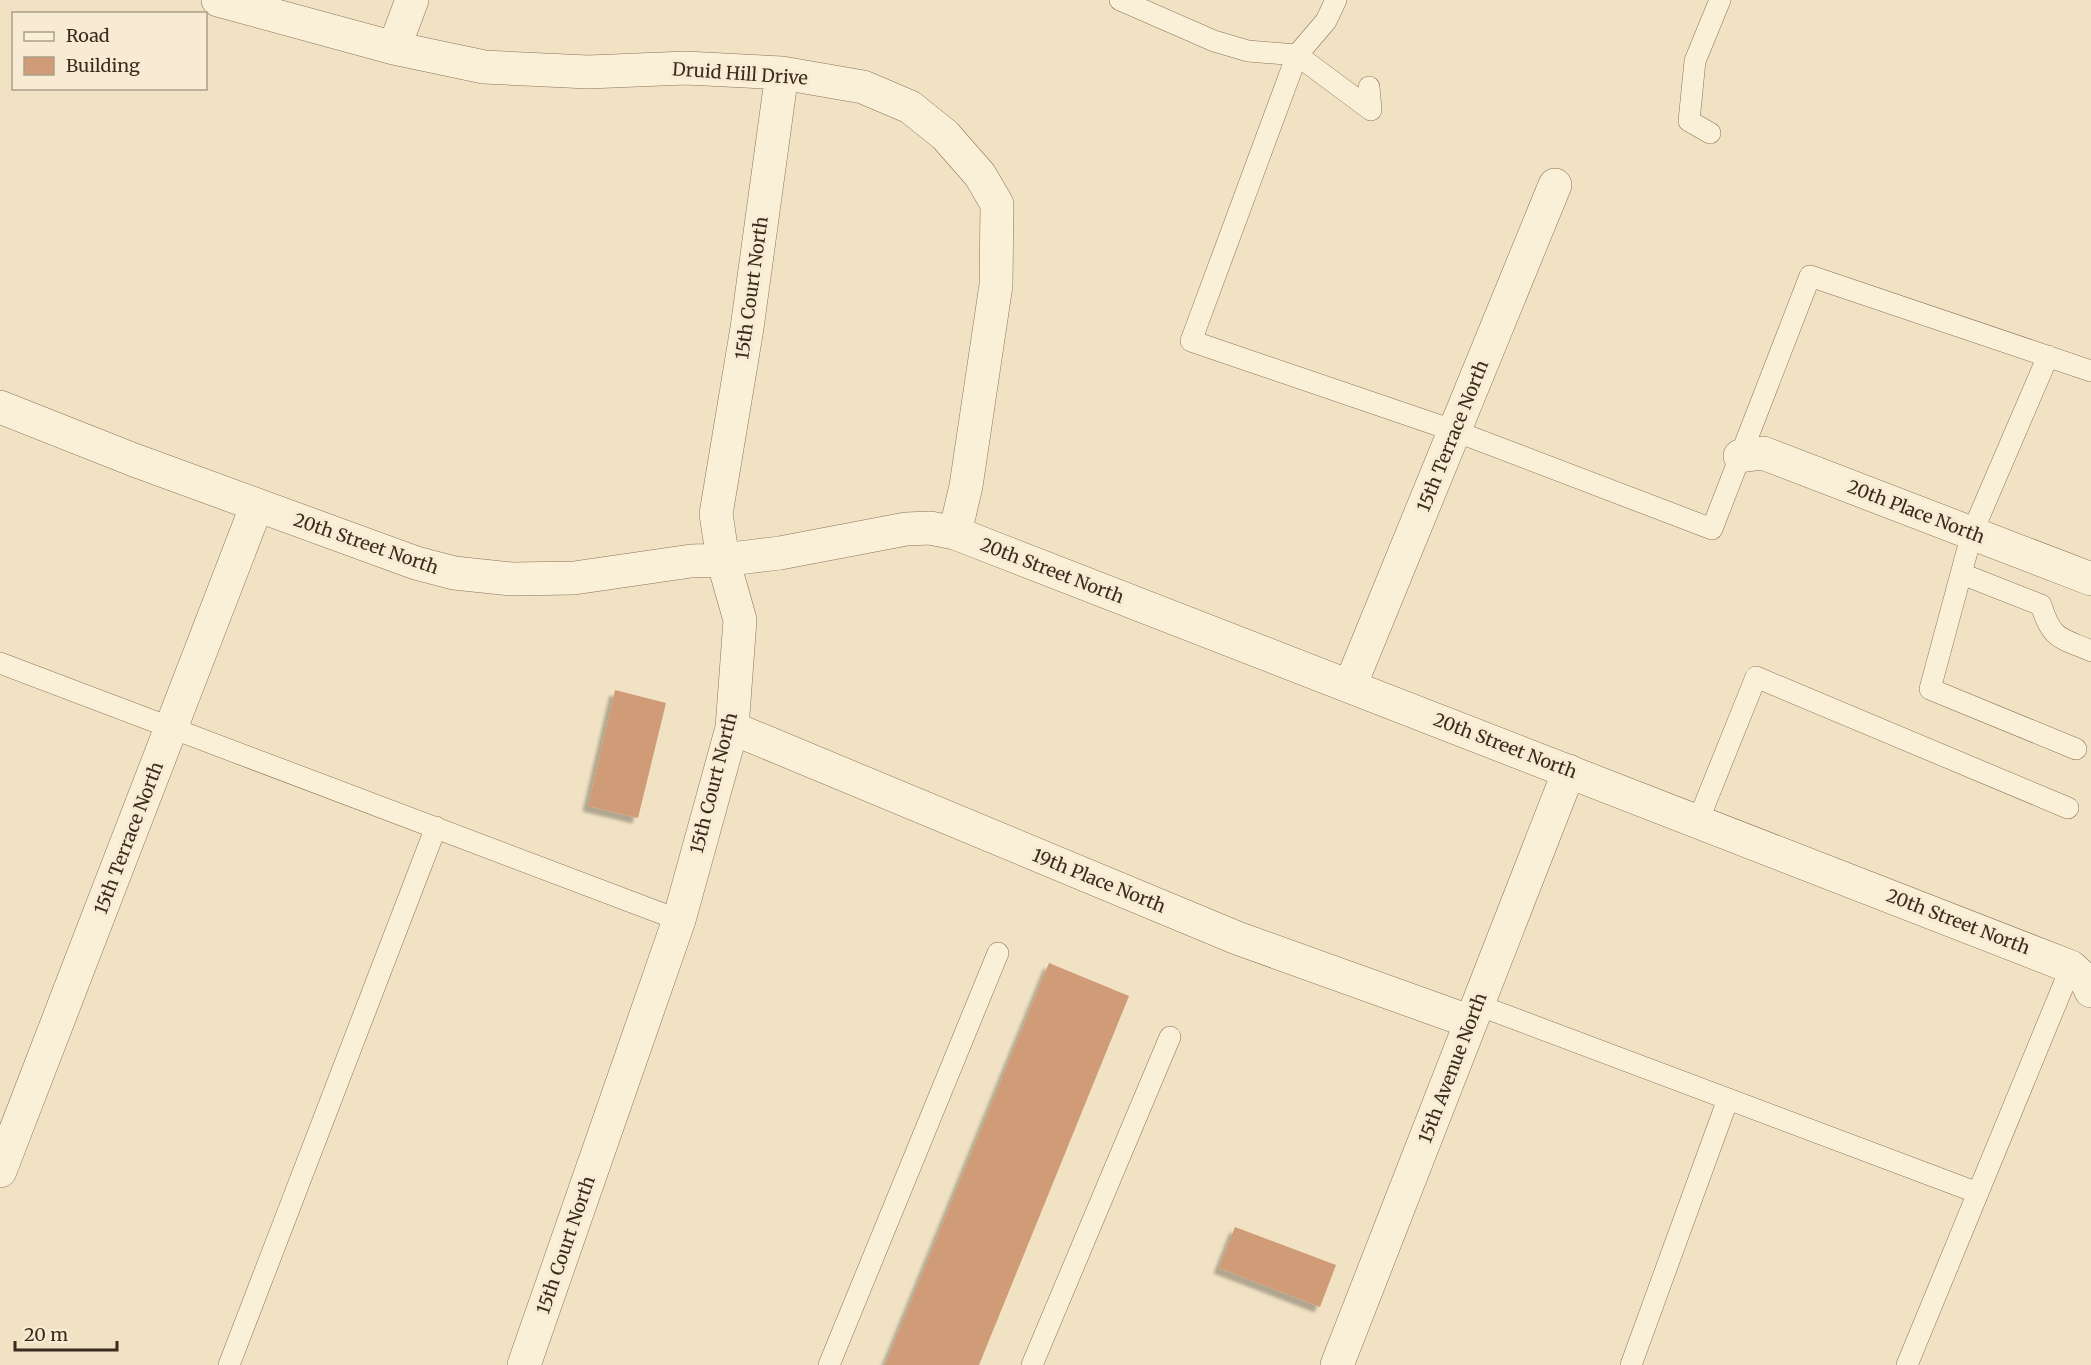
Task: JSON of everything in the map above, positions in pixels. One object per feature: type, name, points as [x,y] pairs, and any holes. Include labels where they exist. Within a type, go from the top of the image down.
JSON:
[{"type":"street","name":"Druid Hill Drive","points":[[218,0],[394,48],[484,67],[588,72],[686,68],[782,73],[863,87],[910,107],[945,135],[980,175],[997,204],[996,285],[966,486],[955,533]]},
{"type":"street","points":[[394,48],[412,0]]},
{"type":"street","name":"15th Court North","points":[[524,1365],[679,920],[732,728],[740,620],[723,560],[716,514],[747,328],[782,73]]},
{"type":"street","name":"15th Terrace North","points":[[1350,686],[1555,185]]},
{"type":"street","name":"20th Street North","points":[[0,407],[257,505],[416,563],[454,573],[512,579],[574,578],[691,561],[723,560],[780,553],[906,529],[930,528],[955,533],[1698,821],[2084,974]]},
{"type":"street","name":"20th Place North","points":[[1740,456],[1763,453],[2091,579]]},
{"type":"street","name":"15th Terrace North","points":[[0,1170],[257,505]]},
{"type":"street","name":"19th Place North","points":[[732,728],[1237,938],[1474,1013]]},
{"type":"street","name":"15th Avenue North","points":[[1337,1365],[1569,771]]},
{"type":"lane","points":[[1120,0],[1214,41],[1248,51],[1298,55],[1371,110],[1369,87]]},
{"type":"lane","points":[[1336,0],[1326,21],[1298,55],[1191,341],[1455,431],[1712,529],[1810,276],[2091,371]]},
{"type":"lane","points":[[1710,134],[1689,121],[1695,61],[1720,0]]},
{"type":"lane","points":[[2048,356],[1972,533],[1930,689],[2076,749]]},
{"type":"lane","points":[[1962,574],[2041,605],[2048,626],[2055,635],[2091,651]]},
{"type":"lane","points":[[0,663],[679,920]]},
{"type":"lane","points":[[1698,821],[1756,677],[2068,808]]},
{"type":"lane","points":[[229,1365],[436,827]]},
{"type":"lane","points":[[829,1365],[998,953]]},
{"type":"lane","points":[[1907,1365],[1978,1193],[2084,974]]},
{"type":"lane","points":[[1474,1013],[1728,1099],[1978,1193]]},
{"type":"lane","points":[[1032,1365],[1170,1037]]},
{"type":"lane","points":[[1632,1365],[1728,1099]]},
{"type":"building","points":[[615,690],[666,703],[638,818],[588,806]]},
{"type":"building","points":[[1049,963],[1129,996],[979,1365],[885,1365]]},
{"type":"building","points":[[1235,1227],[1336,1265],[1320,1307],[1219,1268]]}]
